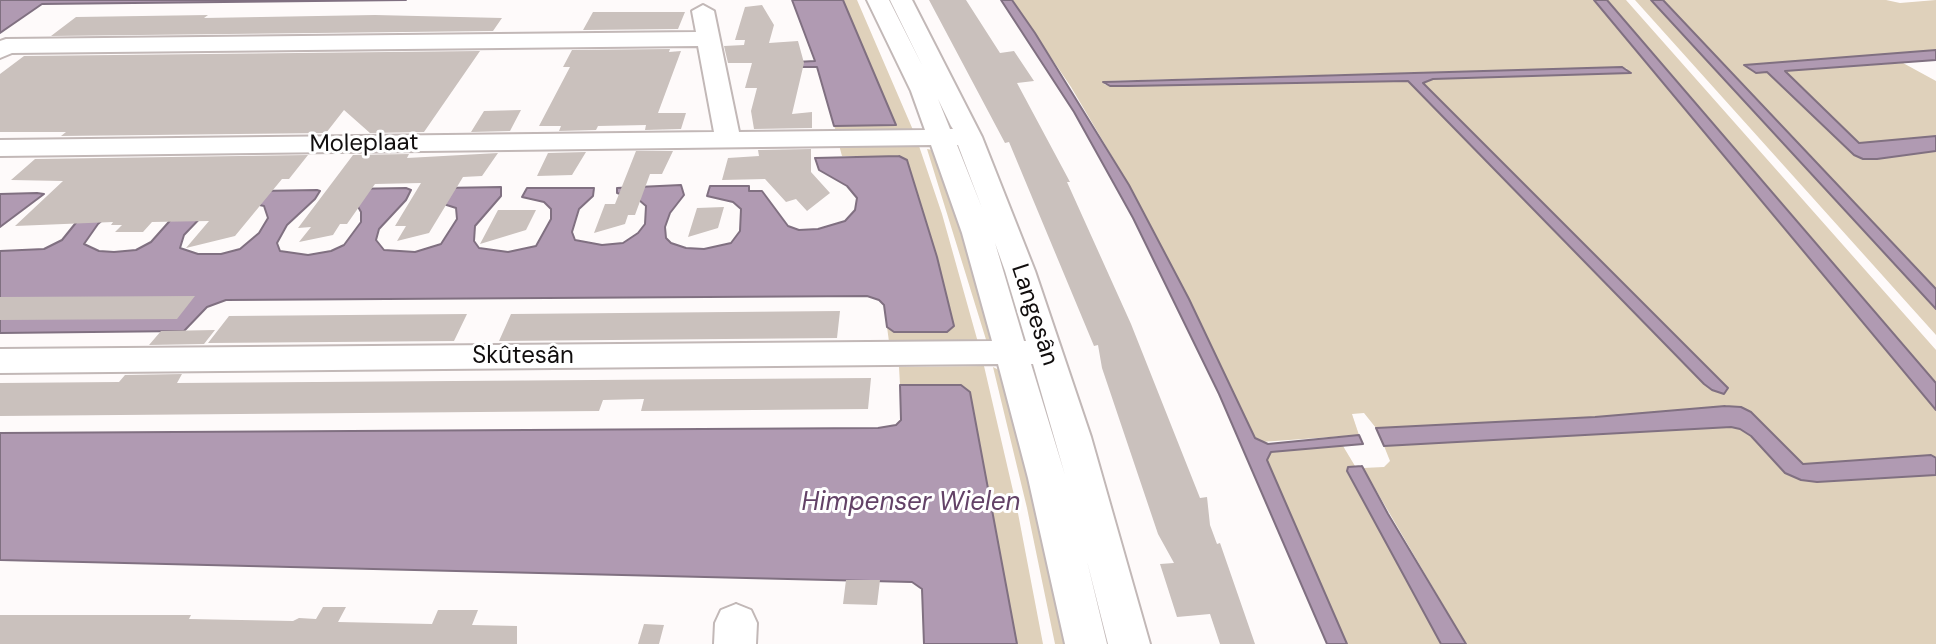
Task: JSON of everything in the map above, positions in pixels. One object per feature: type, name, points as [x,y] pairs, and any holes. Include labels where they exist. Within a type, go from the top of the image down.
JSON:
[{"type":"street","name":"Langesân","points":[[878,0],[996,204],[1073,437],[1129,644]]},
{"type":"street","name":"Langesân","points":[[901,0],[955,137],[977,233],[1047,478],[1086,644]]},
{"type":"street","points":[[703,11],[728,140]]},
{"type":"street","points":[[0,51],[6,46],[709,39]]},
{"type":"street","name":"Moleplaat","points":[[0,148],[955,137]]},
{"type":"street","name":"Skûtesân","points":[[0,361],[1046,352]]},
{"type":"shaded area","points":[[843,0],[857,0],[913,130],[836,131],[834,126],[895,125]]},
{"type":"shaded area","points":[[1012,0],[1594,0],[1936,410],[1936,458],[1931,455],[1803,464],[1741,407],[1725,406],[1595,417],[1376,428],[1364,413],[1352,414],[1359,435],[1261,442],[1255,438],[1189,299],[1129,185],[1071,87]],"holes":[[[1628,69],[1433,79],[1423,83],[1728,391],[1408,81],[1127,86],[1105,85],[1103,81]]]},
{"type":"shaded area","points":[[1607,0],[1626,0],[1936,350],[1936,383]]},
{"type":"shaded area","points":[[1635,0],[1651,0],[1936,309],[1936,335]]},
{"type":"shaded area","points":[[1663,0],[1886,0],[1900,3],[1936,0],[1936,50],[1745,65],[1767,72],[1854,155],[1863,159],[1936,151],[1936,289]]},
{"type":"shaded area","points":[[1903,63],[1936,81],[1936,136],[1859,143],[1784,71]]},
{"type":"shaded area","points":[[898,141],[919,146],[942,214],[979,346],[890,349],[887,327],[894,332],[947,332],[954,325],[907,160],[899,156],[842,156],[839,145]]},
{"type":"shaded area","points":[[927,149],[938,151],[996,339],[988,346]]},
{"type":"shaded area","points":[[984,366],[1017,508],[1043,644],[1017,644],[970,392],[961,385],[900,385],[899,367]]},
{"type":"shaded area","points":[[993,367],[1003,372],[1071,644],[1055,644]]},
{"type":"shaded area","points":[[1731,427],[1751,436],[1785,473],[1817,482],[1936,475],[1936,644],[1466,644],[1363,468],[1384,467],[1390,461],[1384,446]]},
{"type":"shaded area","points":[[1343,446],[1355,466],[1348,467],[1347,472],[1441,644],[1347,644],[1267,460],[1271,452]]},
{"type":"water","points":[[0,0],[406,0],[42,4],[0,33]]},
{"type":"water","points":[[792,0],[843,0],[896,125],[834,126],[817,67],[795,67],[796,62],[815,61]]},
{"type":"water","points":[[1001,0],[1012,0],[1035,33],[1129,185],[1189,299],[1255,438],[1268,444],[1359,435],[1363,444],[1271,452],[1267,460],[1347,644],[1327,644],[1219,394],[1133,218],[1074,112]]},
{"type":"water","points":[[1594,0],[1607,0],[1936,383],[1936,410]]},
{"type":"water","points":[[1651,0],[1663,0],[1936,289],[1936,309]]},
{"type":"water","points":[[1936,50],[1936,60],[1785,71],[1859,143],[1936,136],[1936,151],[1877,159],[1854,155],[1767,72],[1756,73],[1744,65]]},
{"type":"water","points":[[1622,67],[1631,73],[1433,79],[1423,83],[1728,388],[1724,394],[1704,384],[1408,81],[1127,86],[1110,86],[1103,82]]},
{"type":"water","points":[[899,156],[907,160],[937,257],[954,326],[947,332],[894,332],[887,327],[884,305],[867,296],[226,300],[207,307],[184,331],[0,333],[0,251],[44,249],[62,240],[83,214],[113,211],[98,224],[84,244],[99,251],[114,252],[136,250],[151,242],[175,215],[206,212],[184,235],[180,248],[198,254],[221,254],[240,249],[259,233],[268,218],[264,206],[255,204],[259,191],[317,190],[320,191],[315,199],[287,225],[277,243],[280,251],[308,255],[344,245],[361,222],[361,212],[348,189],[406,188],[411,190],[406,200],[379,229],[376,240],[384,250],[415,252],[441,244],[457,219],[456,208],[431,200],[442,188],[501,187],[501,196],[475,226],[474,241],[479,248],[508,252],[536,246],[551,219],[551,209],[544,202],[522,197],[527,188],[594,188],[593,196],[579,209],[572,232],[575,240],[602,245],[623,243],[645,224],[646,206],[639,200],[617,193],[617,188],[681,185],[684,195],[670,213],[665,227],[666,238],[686,248],[704,249],[731,243],[740,231],[741,209],[733,202],[707,196],[710,186],[749,186],[749,191],[762,191],[788,226],[799,230],[818,229],[845,221],[855,210],[857,198],[847,186],[819,170],[815,158]]},
{"type":"water","points":[[37,193],[44,194],[0,227],[0,194]]},
{"type":"water","name":"Himpenser Wielen","points":[[900,385],[961,385],[970,392],[1017,644],[924,644],[922,589],[912,582],[0,560],[0,433],[878,428],[896,425],[901,420]]},
{"type":"water","points":[[1741,407],[1751,412],[1803,464],[1931,455],[1936,458],[1936,475],[1817,482],[1801,480],[1785,473],[1751,436],[1731,427],[1384,446],[1376,428],[1595,417]]},
{"type":"water","points":[[1362,466],[1466,644],[1441,644],[1347,471],[1348,467]]},
{"type":"building","points":[[929,0],[966,0],[1000,53],[1014,51],[1034,81],[1017,83],[1070,182],[1067,182],[1131,324],[1200,498],[1207,497],[1210,525],[1217,544],[1220,543],[1255,644],[1220,644],[1210,614],[1177,617],[1160,564],[1174,563],[1158,534],[1102,368],[1098,345],[1094,346],[1009,142],[1005,143]]},
{"type":"building","points":[[762,5],[774,25],[769,43],[798,41],[804,63],[792,114],[812,112],[812,128],[754,129],[751,111],[757,88],[745,88],[752,63],[728,63],[724,46],[744,45],[745,40],[735,40],[745,7]]},
{"type":"building","points":[[593,12],[685,12],[678,29],[583,30]]},
{"type":"building","points":[[208,15],[204,18],[375,15],[502,18],[493,31],[51,36],[76,17]]},
{"type":"building","points":[[670,49],[669,52],[681,51],[658,113],[686,113],[681,129],[645,130],[646,125],[559,131],[561,126],[539,126],[570,67],[563,67],[572,50]]},
{"type":"building","points":[[480,51],[424,132],[370,133],[344,110],[326,133],[61,136],[66,132],[0,132],[0,74],[24,56]]},
{"type":"building","points":[[521,110],[510,131],[471,132],[484,111]]},
{"type":"building","points":[[811,149],[811,172],[830,193],[807,211],[796,199],[786,202],[765,179],[722,180],[728,158],[759,156],[758,150]]},
{"type":"building","points":[[636,151],[673,151],[662,174],[650,174],[635,215],[628,215],[625,224],[594,233],[605,204],[615,204]]},
{"type":"building","points":[[586,152],[572,175],[537,176],[548,153]]},
{"type":"building","points":[[498,153],[482,176],[463,177],[429,233],[397,241],[406,226],[395,226],[421,183],[375,184],[347,224],[340,224],[333,235],[299,242],[311,227],[298,228],[353,155],[409,154],[407,158]]},
{"type":"building","points":[[308,155],[289,179],[282,179],[235,236],[186,248],[209,221],[152,222],[143,232],[115,232],[122,225],[111,225],[113,222],[15,226],[63,181],[11,180],[35,159]]},
{"type":"building","points":[[724,207],[718,228],[688,237],[697,208]]},
{"type":"building","points":[[498,210],[536,210],[526,230],[480,244]]},
{"type":"building","points":[[195,296],[177,319],[0,320],[0,297]]},
{"type":"building","points":[[840,311],[837,338],[499,341],[511,314]]},
{"type":"building","points":[[467,314],[454,341],[208,343],[229,316]]},
{"type":"building","points":[[215,330],[204,344],[149,345],[161,331]]},
{"type":"building","points":[[182,374],[177,383],[871,378],[868,409],[641,411],[644,399],[603,400],[599,411],[0,416],[0,383],[119,382],[125,375]]},
{"type":"building","points":[[846,580],[880,580],[877,605],[843,604]]},
{"type":"building","points":[[323,607],[346,607],[338,622],[432,624],[438,610],[478,610],[472,625],[517,626],[517,644],[0,644],[0,615],[191,615],[189,619],[293,621],[299,618],[316,619]]},
{"type":"building","points":[[644,624],[664,625],[659,644],[638,644]]}]
